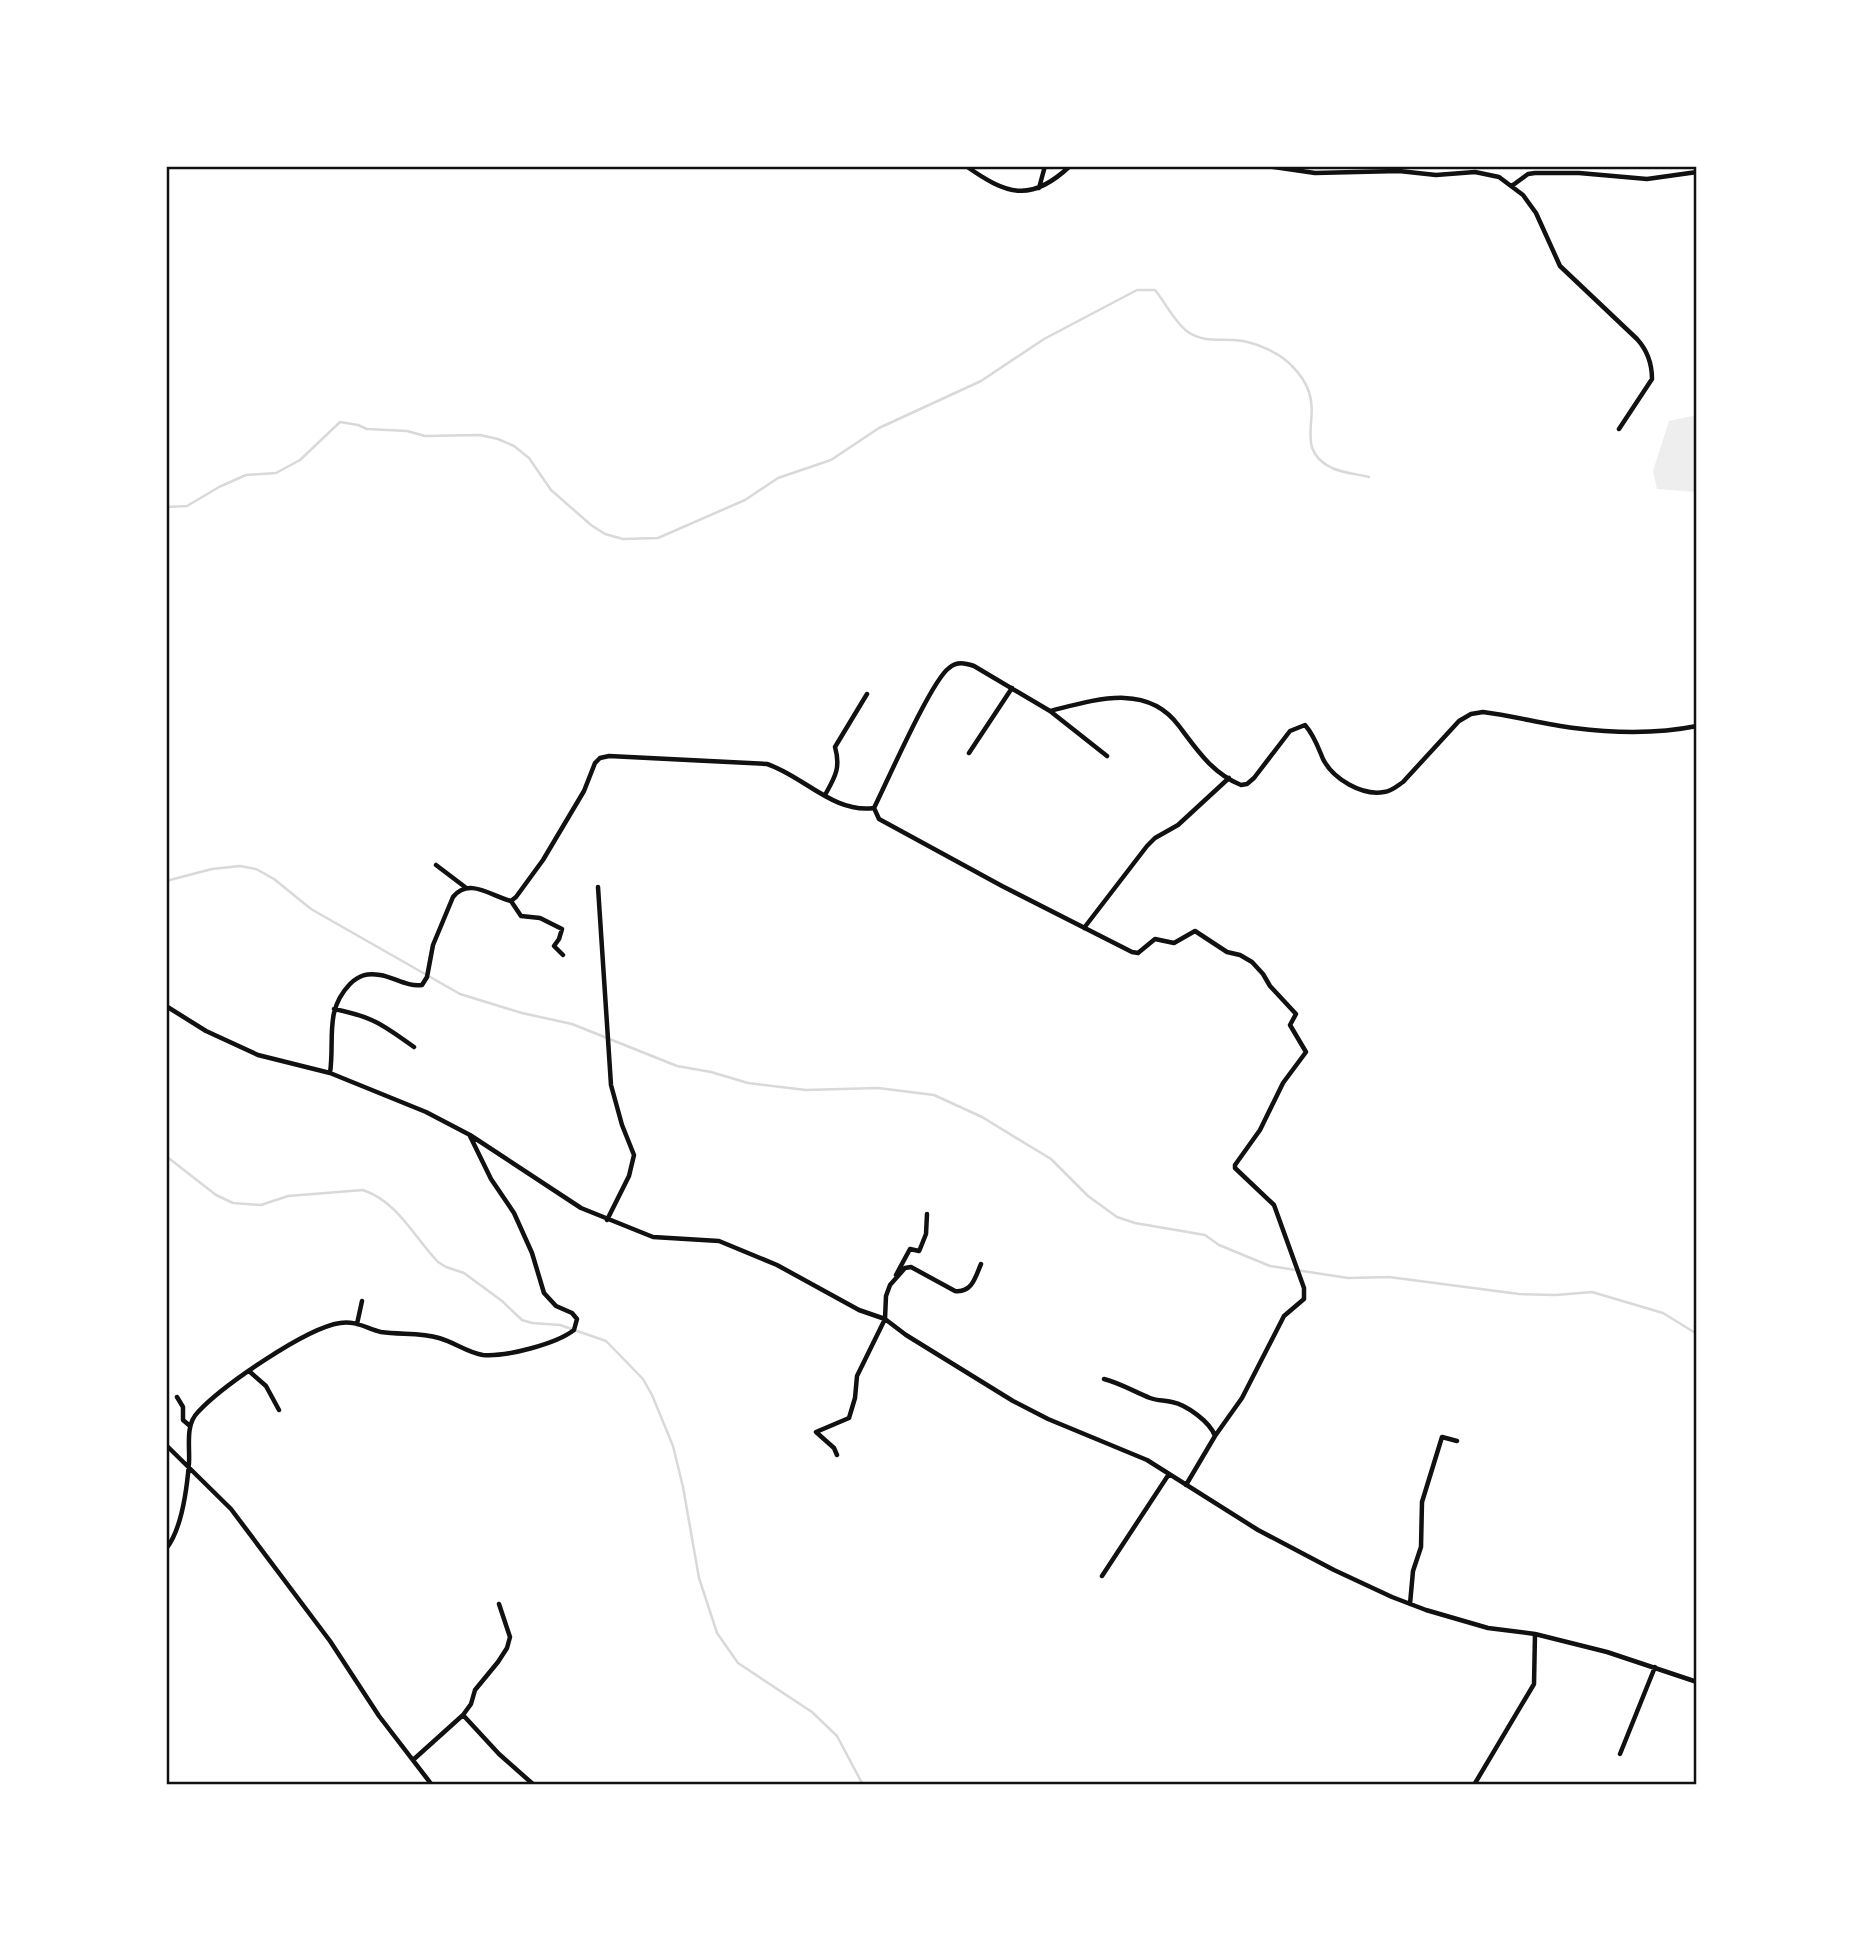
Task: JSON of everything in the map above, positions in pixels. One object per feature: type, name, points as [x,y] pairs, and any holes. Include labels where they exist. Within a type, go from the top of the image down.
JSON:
[{"type":"street","points":[[966,166],[997,186],[1010,190],[1039,188],[1052,183],[1070,166]]},
{"type":"street","points":[[1039,188],[1045,166]]},
{"type":"street","points":[[1267,166],[1315,173],[1399,171],[1436,175],[1475,172],[1499,177],[1513,185],[1536,213],[1560,266],[1644,348],[1652,379],[1619,429]]},
{"type":"street","points":[[1513,185],[1528,174],[1535,173],[1578,173],[1647,179],[1697,172]]},
{"type":"street","points":[[874,808],[944,672],[962,662],[974,666],[1050,710],[1107,756]]},
{"type":"street","points":[[970,752],[1012,688]]},
{"type":"street","points":[[825,795],[838,768],[835,747],[867,694]]},
{"type":"street","points":[[1050,710],[1116,696],[1142,700],[1172,717],[1195,750],[1241,785],[1248,784],[1290,732],[1305,725],[1321,750],[1323,759],[1338,777],[1360,789],[1381,793],[1394,789],[1403,782],[1459,720],[1471,714],[1483,712],[1574,728],[1631,732],[1672,731],[1697,726]]},
{"type":"street","points":[[511,901],[554,842],[584,792],[592,768],[600,758],[609,756],[767,764],[787,772],[825,795],[861,810],[874,808]]},
{"type":"street","points":[[1084,928],[1147,846],[1178,825],[1229,778]]},
{"type":"street","points":[[874,808],[879,819],[1084,928],[1138,953],[1155,939],[1174,943],[1195,931],[1227,952],[1252,962],[1296,1014],[1290,1023],[1291,1027],[1306,1052],[1283,1083],[1260,1130],[1234,1165],[1274,1205],[1304,1287],[1304,1299],[1284,1316],[1242,1398],[1215,1436],[1186,1485]]},
{"type":"street","points":[[436,865],[465,887],[511,901],[521,916],[540,918],[562,929],[554,946],[563,955]]},
{"type":"street","points":[[330,1073],[334,1009],[342,992],[363,975],[378,975],[411,985],[422,985],[427,977],[433,945],[453,897],[465,887]]},
{"type":"street","points":[[598,887],[611,1085],[634,1155],[629,1176],[607,1220]]},
{"type":"street","points":[[166,1006],[206,1031],[258,1055],[330,1073],[426,1112],[470,1135],[581,1208],[607,1220],[653,1237],[704,1240],[730,1245],[777,1265],[859,1310],[885,1319],[906,1335],[1013,1401],[1048,1419],[1147,1460],[1258,1530],[1334,1570],[1410,1604],[1488,1628],[1535,1634],[1607,1652],[1697,1682]]},
{"type":"street","points":[[334,1009],[377,1021],[414,1047]]},
{"type":"street","points":[[166,1549],[172,1542],[178,1525],[188,1468],[190,1426],[198,1412],[248,1371],[322,1328],[341,1322],[383,1332],[439,1337],[482,1355],[545,1345],[564,1338],[574,1330],[577,1319],[572,1313],[556,1307],[544,1293],[514,1213],[491,1179],[470,1135]]},
{"type":"street","points":[[837,1455],[834,1448],[816,1432],[849,1418],[855,1398],[857,1376],[885,1319],[886,1296],[890,1284],[910,1249],[919,1251],[926,1234],[927,1214]]},
{"type":"street","points":[[890,1284],[905,1268],[911,1267],[955,1291],[962,1292],[972,1285],[981,1264]]},
{"type":"street","points":[[357,1324],[362,1301]]},
{"type":"street","points":[[248,1371],[266,1386],[279,1410]]},
{"type":"street","points":[[1104,1379],[1158,1401],[1173,1402],[1185,1407],[1211,1428],[1215,1436]]},
{"type":"street","points":[[177,1397],[183,1407],[183,1420],[190,1426]]},
{"type":"street","points":[[1410,1604],[1413,1571],[1421,1547],[1422,1502],[1425,1490],[1442,1437],[1457,1441]]},
{"type":"street","points":[[166,1445],[231,1509],[330,1641],[379,1716],[432,1785]]},
{"type":"street","points":[[1102,1576],[1169,1474]]},
{"type":"street","points":[[412,1760],[463,1716],[471,1704],[475,1690],[499,1662],[510,1642],[499,1604]]},
{"type":"street","points":[[1474,1785],[1534,1684],[1535,1634]]},
{"type":"street","points":[[1620,1754],[1655,1667]]},
{"type":"street","points":[[463,1716],[499,1754],[534,1785]]},
{"type":"shaded area","points":[[1697,415],[1697,492],[1657,489],[1653,471],[1669,421]]},
{"type":"waterway","points":[[166,507],[187,506],[246,475],[276,473],[300,460],[340,422],[367,429],[407,431],[425,436],[480,435],[498,439],[514,446],[529,458],[551,490],[605,534],[623,539],[658,538],[745,500],[778,478],[831,460],[879,428],[981,381],[1044,339],[1137,290],[1155,290],[1179,323],[1193,335],[1204,339],[1249,343],[1265,348],[1287,361],[1300,375],[1309,392],[1312,414],[1310,434],[1314,453],[1332,468],[1369,477]]},
{"type":"waterway","points":[[166,881],[212,869],[240,866],[256,869],[274,879],[311,909],[460,994],[522,1013],[572,1024],[677,1066],[748,1083],[806,1090],[878,1088],[934,1095],[982,1117],[1051,1159],[1088,1196],[1117,1217],[1135,1223],[1205,1235],[1219,1245],[1270,1266],[1348,1278],[1389,1277],[1519,1294],[1592,1292],[1663,1313],[1697,1334]]},
{"type":"waterway","points":[[166,1156],[216,1195],[233,1203],[261,1205],[288,1196],[363,1190],[396,1211],[438,1262],[464,1273],[502,1301],[522,1320],[560,1325],[606,1341],[643,1379],[673,1446],[699,1578],[717,1633],[738,1663],[812,1712],[837,1736],[863,1785]]}]
